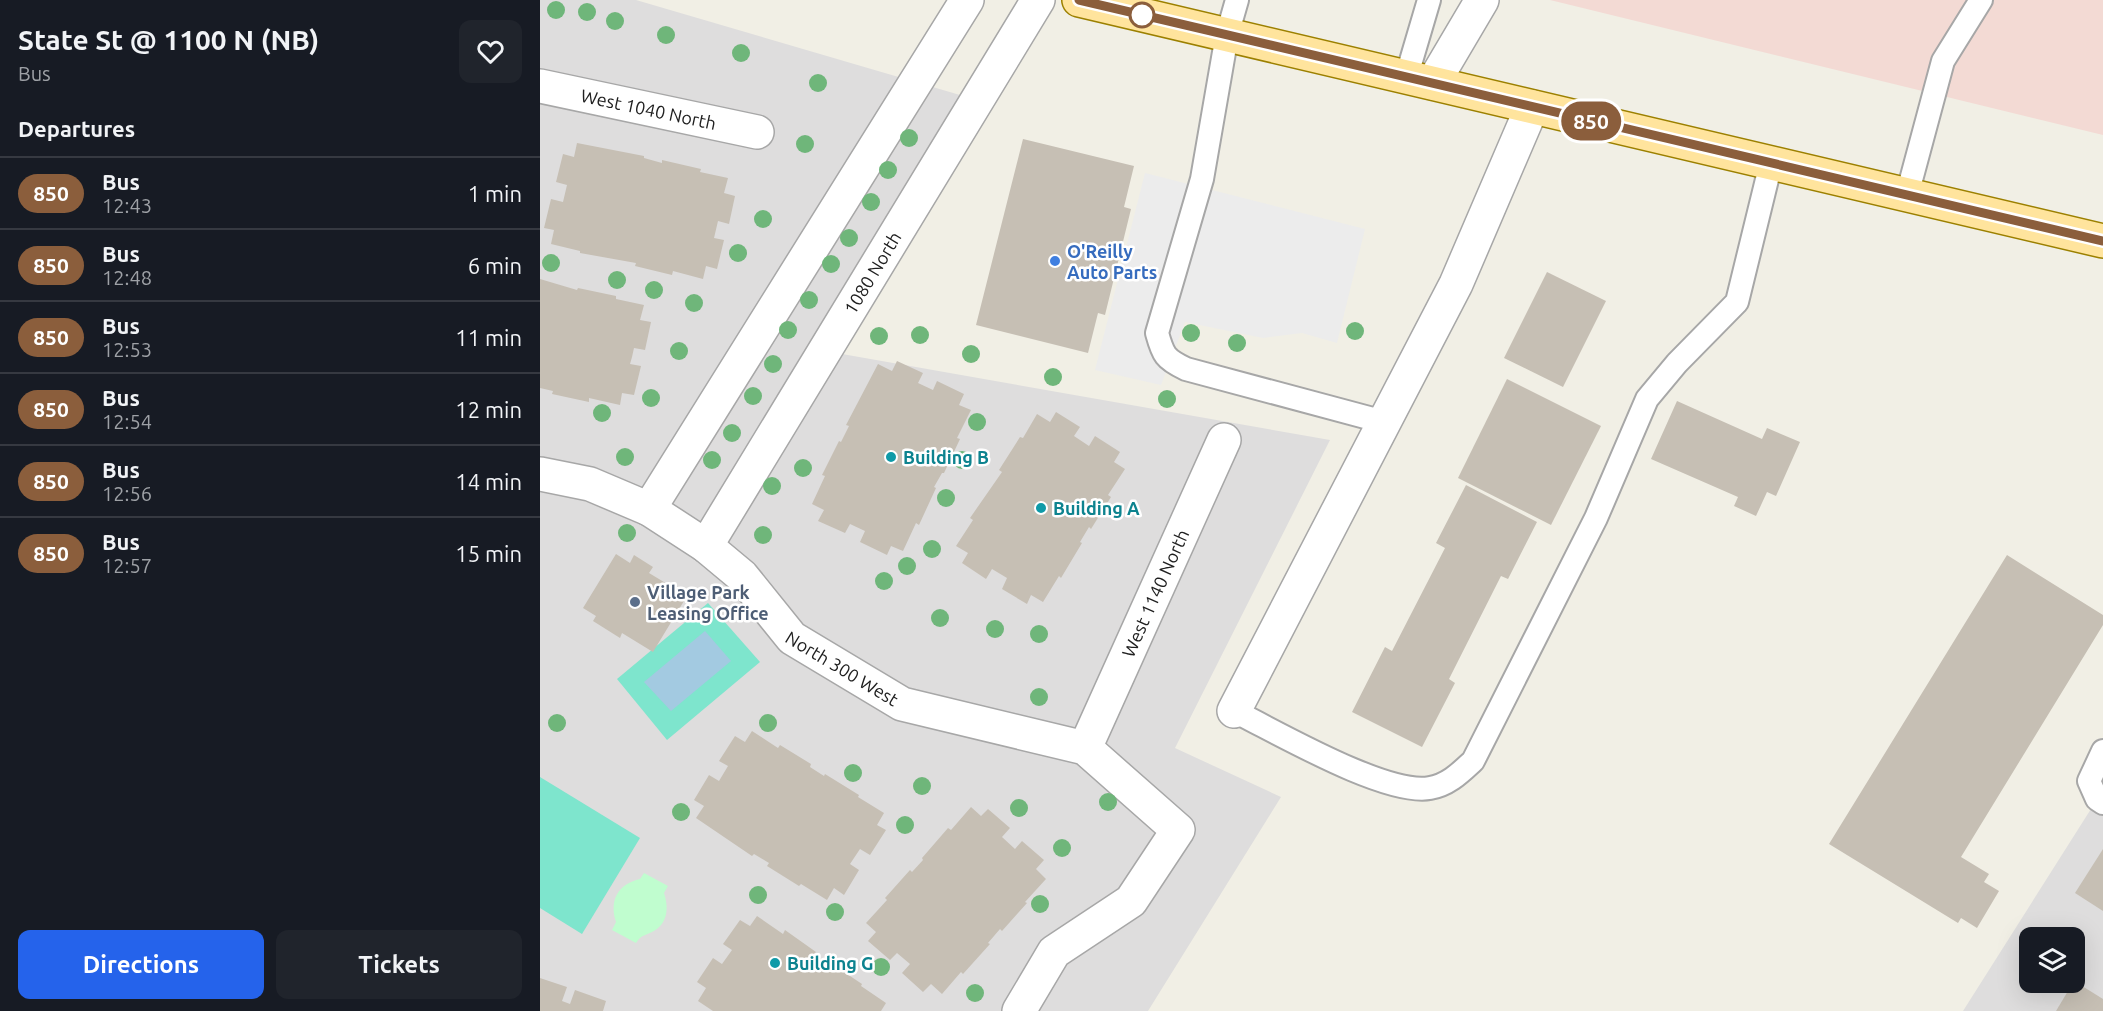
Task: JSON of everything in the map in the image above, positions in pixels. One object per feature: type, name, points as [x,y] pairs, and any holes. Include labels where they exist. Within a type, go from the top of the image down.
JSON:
[{"type":"main road","points":[[1079,0],[2103,241]]},
{"type":"street","points":[[649,509],[968,0]]},
{"type":"street","name":"1080 North","points":[[706,546],[1038,0]]},
{"type":"street","points":[[1420,80],[1482,0]]},
{"type":"street","name":"West 1040 North","points":[[540,86],[757,132]]},
{"type":"street","points":[[1234,711],[1456,284],[1532,107]]},
{"type":"street","name":"West 1140 North","points":[[1085,748],[1224,441]]},
{"type":"street","name":"North 300 West","points":[[540,474],[590,484],[649,509],[706,546],[742,576],[792,638],[902,704],[1085,748]]},
{"type":"street","points":[[1018,1011],[1054,952],[1131,901],[1178,830],[1085,748]]},
{"type":"lane","points":[[1237,0],[1227,35],[1202,179],[1157,333],[1161,349],[1168,360],[1186,369],[1384,422]]},
{"type":"lane","points":[[1420,80],[1430,0]]},
{"type":"lane","points":[[1907,195],[1943,61],[1981,0]]},
{"type":"lane","points":[[1234,711],[1344,766],[1399,786],[1430,788],[1455,778],[1473,761],[1596,518],[1647,399],[1677,363],[1737,302],[1771,163]]},
{"type":"lane","points":[[2103,751],[2089,781],[2097,799],[2103,802]]},
{"type":"shaded area","points":[[540,0],[636,0],[977,100],[825,351],[1330,440],[1175,748],[1281,797],[1148,1011],[540,1011]]},
{"type":"shaded area","points":[[1550,0],[2103,0],[2103,135]]},
{"type":"shaded area","points":[[1145,173],[1365,229],[1337,343],[1302,333],[1263,338],[1185,322],[1161,385],[1095,370]]},
{"type":"shaded area","points":[[2103,790],[2103,1011],[1963,1011]]},
{"type":"green space","points":[[708,603],[760,662],[667,740],[617,679]]},
{"type":"green space","points":[[540,777],[640,838],[582,934],[540,908]]},
{"type":"green space","points":[[644,873],[668,886],[664,893],[667,910],[661,925],[641,937],[636,943],[612,930],[616,922],[614,907],[617,894],[621,889],[632,881],[640,879]]},
{"type":"water","points":[[705,631],[731,661],[671,711],[644,682]]},
{"type":"building","name":"O'Reilly Auto Parts","points":[[1023,139],[1134,166],[1124,207],[1131,209],[1105,315],[1098,313],[1088,353],[976,325]]},
{"type":"building","points":[[577,143],[644,156],[644,158],[662,163],[662,160],[701,169],[700,172],[728,178],[724,193],[735,196],[729,224],[718,221],[714,238],[724,240],[717,269],[706,266],[703,279],[673,271],[672,275],[635,266],[636,263],[580,253],[580,251],[551,244],[554,230],[544,228],[551,199],[563,202],[567,185],[556,182],[563,154],[574,157]]},
{"type":"building","points":[[1547,272],[1606,301],[1563,387],[1504,358]]},
{"type":"building","points":[[540,279],[577,290],[578,288],[616,296],[616,299],[644,305],[640,320],[651,322],[645,350],[634,348],[630,364],[641,366],[634,395],[622,393],[620,405],[589,398],[589,402],[552,394],[553,391],[540,388]]},
{"type":"building","name":"Building B","points":[[897,361],[923,373],[918,383],[933,390],[937,381],[964,394],[959,405],[971,410],[957,438],[960,439],[944,473],[934,487],[936,488],[919,525],[916,523],[903,551],[891,546],[887,555],[860,542],[865,531],[850,524],[845,533],[818,521],[824,510],[812,504],[825,476],[822,475],[839,441],[841,442],[849,426],[846,425],[878,364],[892,371]]},
{"type":"building","points":[[1507,379],[1601,426],[1551,525],[1458,478]]},
{"type":"building","points":[[1677,401],[1762,439],[1767,428],[1800,442],[1776,496],[1767,492],[1756,516],[1734,506],[1738,497],[1651,459]]},
{"type":"building","name":"Building A","points":[[1056,412],[1080,427],[1074,436],[1089,446],[1095,436],[1120,452],[1114,462],[1125,469],[1108,495],[1111,497],[1091,529],[1089,527],[1061,578],[1059,576],[1043,602],[1031,595],[1027,604],[1002,589],[1007,578],[992,569],[986,579],[962,563],[968,553],[956,546],[973,520],[970,518],[1002,472],[999,470],[1020,437],[1023,438],[1037,414],[1050,422]]},
{"type":"building","points":[[1466,485],[1537,522],[1508,579],[1501,576],[1449,679],[1455,683],[1422,747],[1352,712],[1385,647],[1392,651],[1445,548],[1436,543]]},
{"type":"building","name":"Village Park Leasing Office","points":[[616,554],[630,563],[634,555],[653,567],[649,573],[687,596],[653,652],[622,633],[620,638],[593,621],[596,616],[583,608]]},
{"type":"building","points":[[2007,555],[2103,615],[2103,625],[1961,857],[1989,874],[1984,882],[1999,891],[1977,928],[1961,918],[1958,923],[1829,844]]},
{"type":"building","points":[[752,731],[778,748],[780,745],[811,764],[810,767],[859,795],[858,797],[884,813],[877,825],[886,830],[870,855],[860,849],[850,864],[859,870],[844,895],[834,888],[827,900],[801,884],[799,886],[767,866],[769,863],[754,854],[752,856],[696,818],[704,806],[694,800],[709,775],[719,781],[728,766],[719,761],[735,736],[745,742]]},
{"type":"building","points":[[971,807],[981,816],[988,809],[1010,828],[1002,837],[1015,849],[1022,841],[1044,860],[1036,869],[1046,879],[1002,931],[1000,929],[988,943],[990,944],[942,994],[931,984],[923,992],[902,973],[910,964],[897,953],[890,960],[868,941],[876,932],[866,923],[910,870],[912,872],[923,860],[922,858],[948,828],[951,830]]},
{"type":"building","points":[[2103,849],[2103,911],[2075,893]]},
{"type":"building","name":"Building G","points":[[757,916],[783,934],[785,930],[816,952],[814,954],[828,964],[829,962],[862,984],[861,986],[886,1003],[881,1011],[713,1011],[698,1001],[706,988],[697,982],[713,958],[722,964],[732,950],[723,944],[740,920],[750,926]]},
{"type":"building","points":[[540,978],[567,987],[562,1001],[570,1004],[575,990],[606,1001],[603,1011],[540,1011]]},
{"type":"building","points":[[2085,988],[2103,999],[2103,1011],[2056,1011],[2067,993],[2085,993]]},
{"type":"bus line","name":"850","points":[[1079,0],[2103,241]]},
{"type":"place","name":"O'Reilly Auto Parts","points":[[1055,261]]},
{"type":"place","name":"Building B","points":[[891,457]]},
{"type":"place","name":"Building A","points":[[1041,508]]},
{"type":"place","name":"Village Park Leasing Office","points":[[635,602]]},
{"type":"place","name":"Building G","points":[[775,963]]}]
